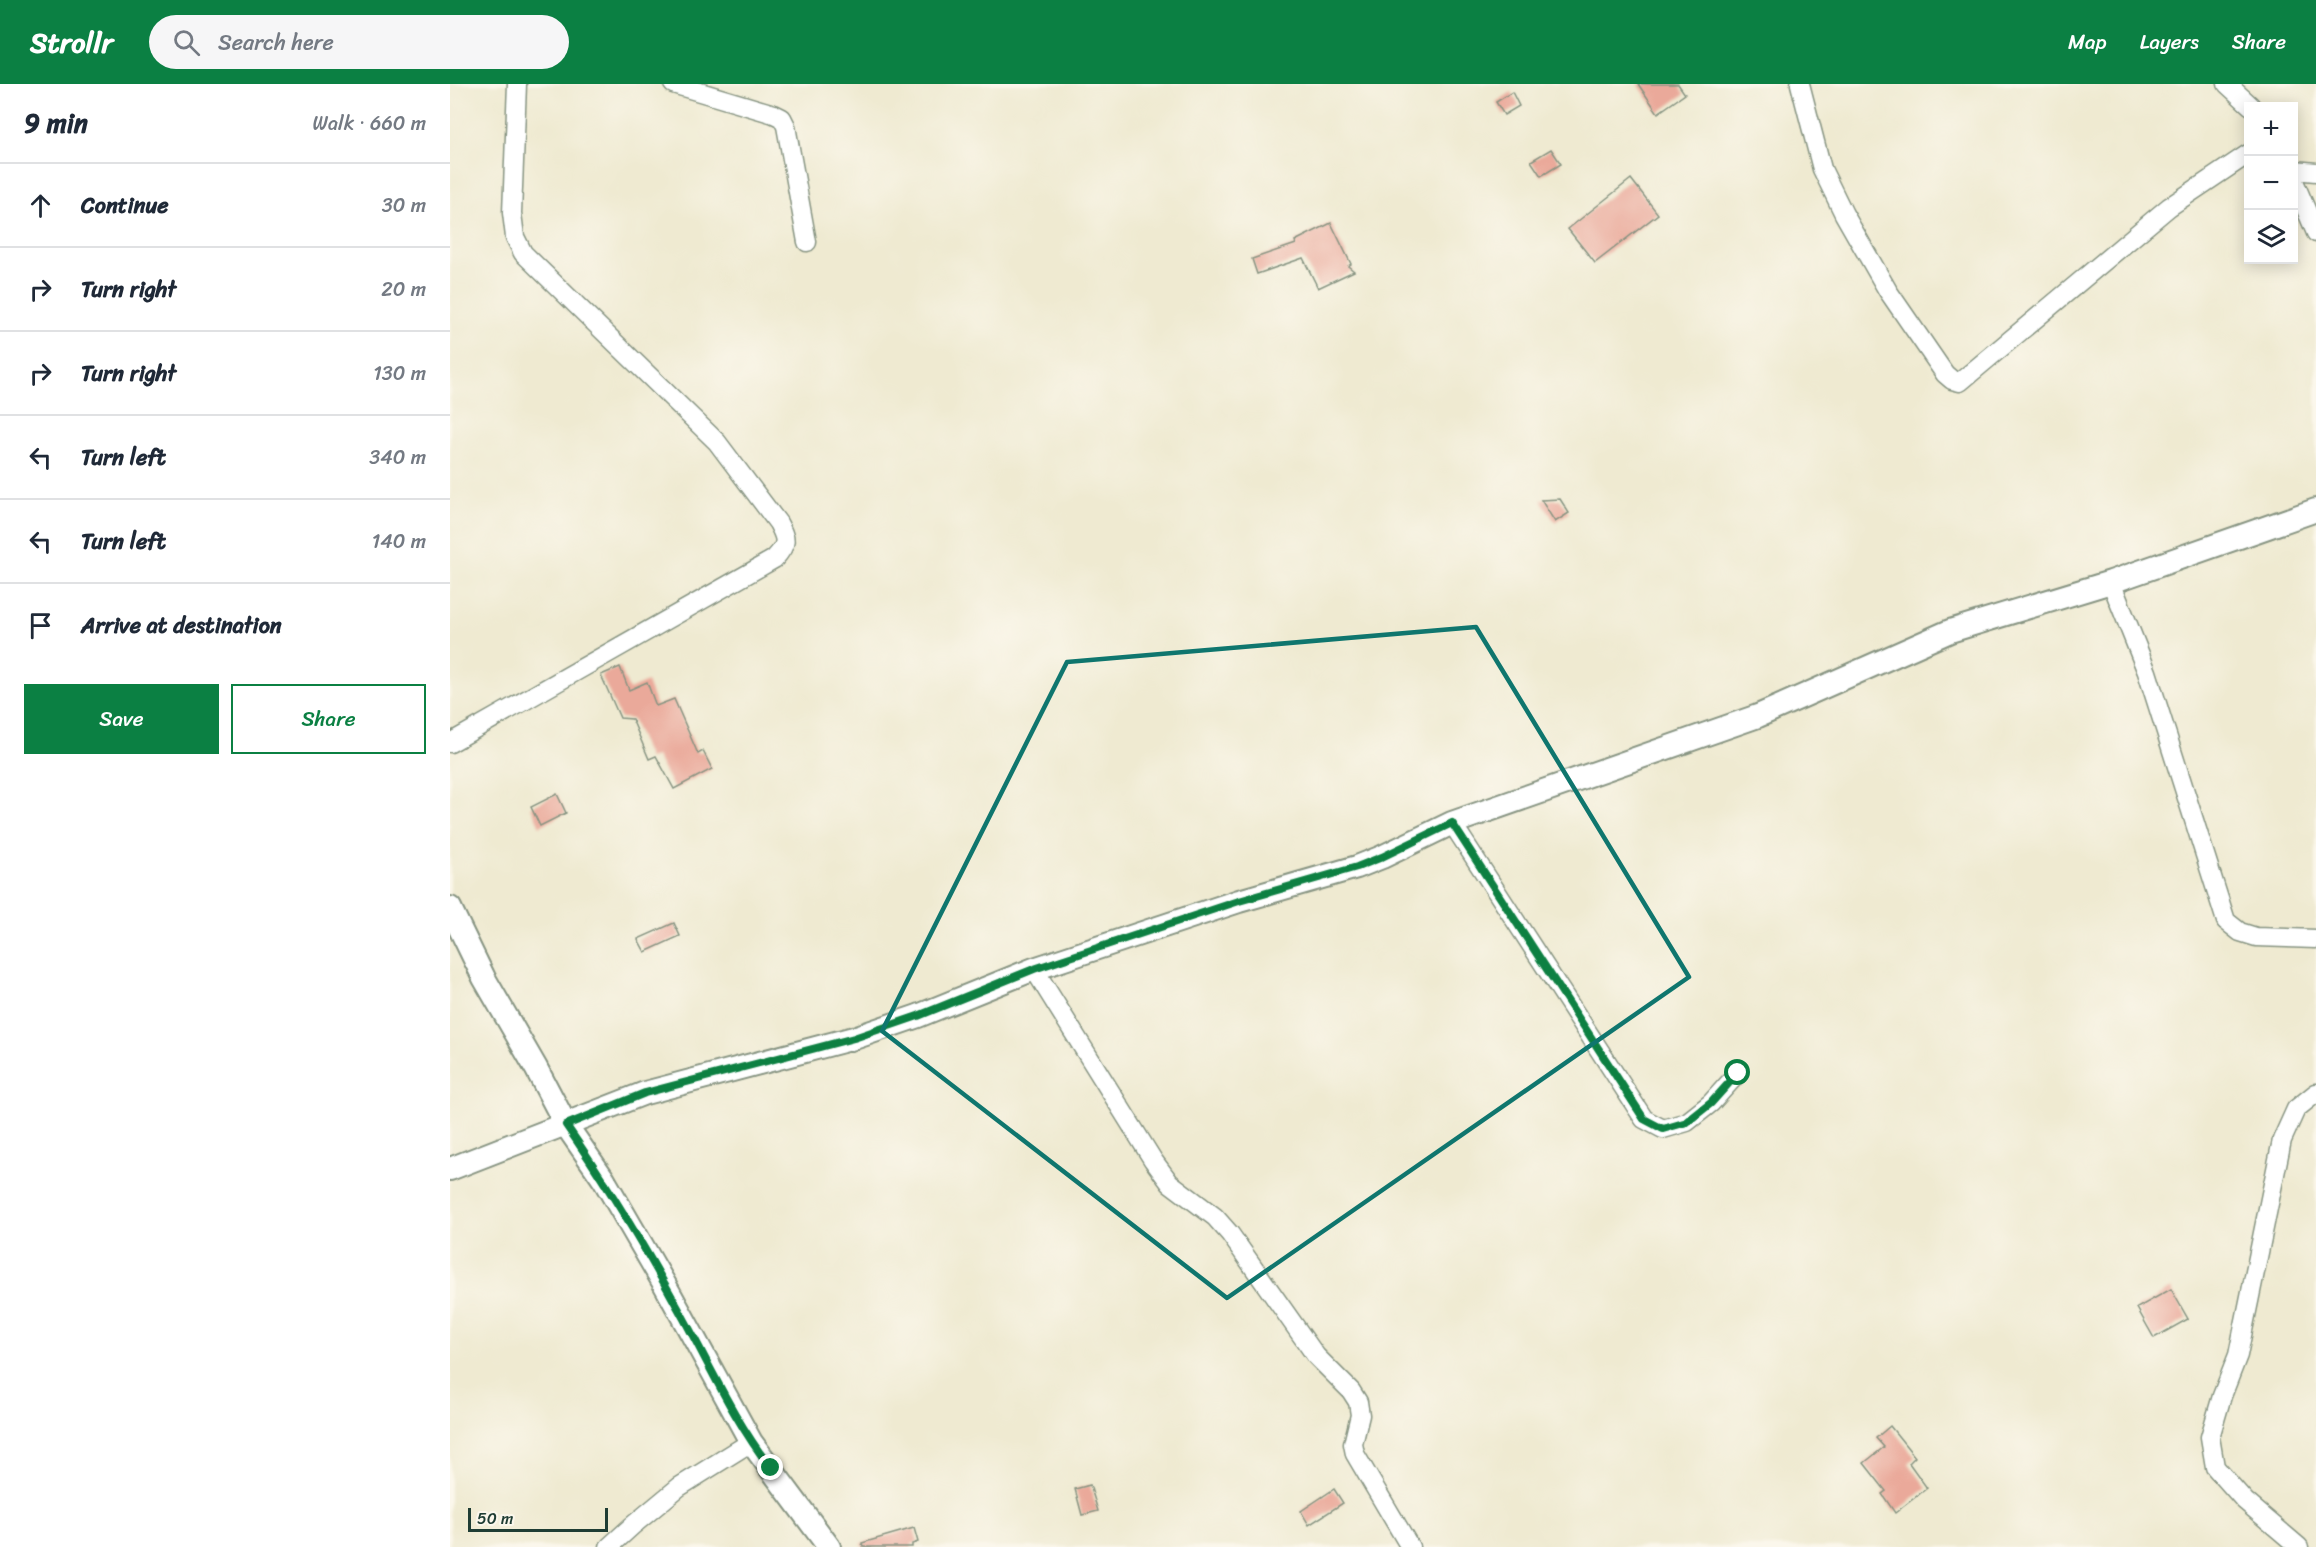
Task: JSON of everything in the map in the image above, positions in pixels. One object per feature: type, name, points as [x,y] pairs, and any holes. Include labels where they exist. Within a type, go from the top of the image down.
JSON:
[{"type":"street","points":[[450,743],[774,559],[783,549],[785,537],[778,523],[717,442],[523,253],[515,237],[512,213],[517,84]]},
{"type":"street","points":[[673,84],[782,118],[786,126],[807,242]]},
{"type":"street","points":[[1800,84],[1822,169],[1844,214],[1888,291],[1945,374],[1952,380],[1960,382],[2169,207],[2245,156]]},
{"type":"street","points":[[2227,84],[2247,102]]},
{"type":"street","points":[[2298,170],[2316,172]]},
{"type":"street","points":[[2298,186],[2313,206],[2316,233]]},
{"type":"street","points":[[450,1169],[645,1093],[854,1038],[918,1016],[1034,969],[1239,901],[1357,867],[1452,823],[1758,716],[1950,631],[2111,582],[2316,510]]},
{"type":"street","points":[[2111,582],[2147,672],[2226,921],[2240,932],[2256,937],[2316,939]]},
{"type":"street","points":[[1452,823],[1644,1119],[1663,1129],[1687,1122],[1711,1103],[1738,1073]]},
{"type":"street","points":[[450,908],[484,978],[566,1125],[604,1180],[660,1275],[751,1442],[829,1547]]},
{"type":"street","points":[[1034,969],[1153,1160],[1170,1183],[1215,1217],[1230,1233],[1316,1356],[1351,1391],[1358,1402],[1360,1415],[1353,1444],[1355,1454],[1410,1547]]},
{"type":"street","points":[[2299,1547],[2245,1501],[2215,1467],[2210,1437],[2222,1396],[2238,1355],[2282,1140],[2296,1109],[2316,1092]]},
{"type":"street","points":[[609,1547],[679,1487],[751,1442]]},
{"type":"highlighted area","points":[[1476,627],[1689,977],[1227,1298],[882,1031],[1067,662]]},
{"type":"building","points":[[1638,84],[1678,84],[1685,94],[1658,113]]},
{"type":"building","points":[[1512,92],[1519,106],[1504,115],[1496,102]]},
{"type":"building","points":[[1551,149],[1561,164],[1541,176],[1531,161]]},
{"type":"building","points":[[1631,179],[1658,214],[1595,263],[1568,229]]},
{"type":"building","points":[[1331,223],[1351,264],[1348,266],[1354,271],[1318,288],[1303,258],[1257,274],[1252,259],[1296,244],[1295,241]]},
{"type":"building","points":[[1560,499],[1569,513],[1555,522],[1541,500]]},
{"type":"building","points":[[620,667],[629,690],[647,682],[656,706],[674,699],[698,754],[703,751],[712,769],[674,789],[656,756],[649,759],[632,719],[620,718],[601,675]]},
{"type":"building","points":[[557,794],[566,813],[540,826],[531,807]]},
{"type":"building","points":[[674,923],[680,936],[645,952],[638,939]]},
{"type":"building","points":[[2171,1289],[2188,1319],[2154,1338],[2137,1308]]},
{"type":"building","points":[[1890,1426],[1915,1457],[1909,1463],[1927,1488],[1895,1513],[1882,1494],[1886,1491],[1864,1463],[1884,1447],[1876,1438]]},
{"type":"building","points":[[1090,1485],[1098,1511],[1082,1515],[1075,1489]]},
{"type":"building","points":[[1334,1489],[1343,1503],[1309,1525],[1301,1511]]},
{"type":"building","points":[[914,1528],[918,1542],[912,1544],[912,1547],[863,1547],[862,1543]]},
{"type":"route","points":[[771,1468],[751,1442],[665,1285],[604,1180],[566,1125],[645,1093],[854,1038],[918,1016],[1034,969],[1239,901],[1357,867],[1452,823],[1644,1119],[1663,1129],[1687,1122],[1711,1103],[1738,1073]]}]
